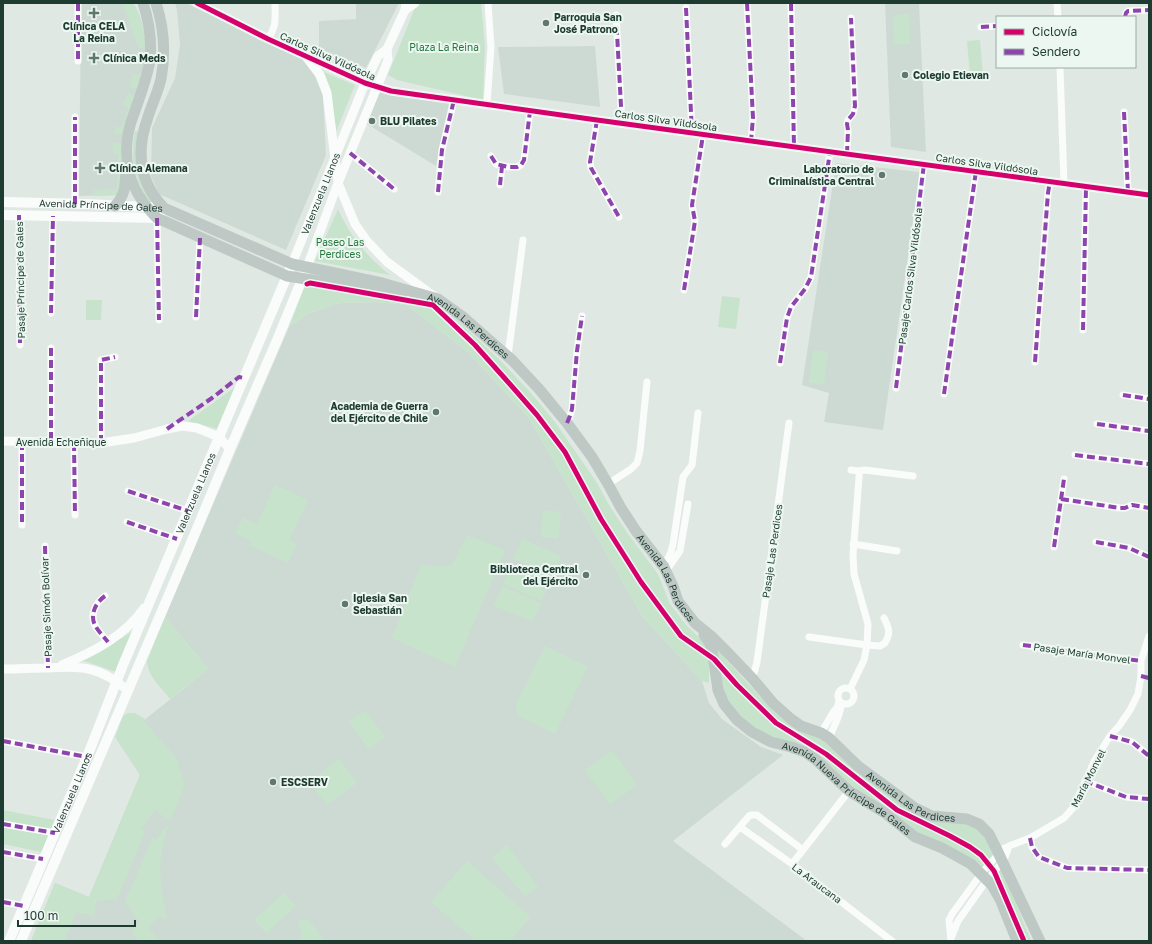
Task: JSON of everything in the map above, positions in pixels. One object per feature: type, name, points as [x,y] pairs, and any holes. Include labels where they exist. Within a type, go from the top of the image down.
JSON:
[{"type":"main road","points":[[115,206],[121,199],[125,189],[129,131],[146,81],[150,59],[150,39],[144,8],[138,3]]},
{"type":"main road","points":[[127,155],[129,171],[134,187],[145,206],[157,218],[164,208],[153,196],[147,184],[142,169],[141,156],[142,135],[159,85],[163,63],[163,34],[156,3]]},
{"type":"main road","name":"Avenida Príncipe de Gales","points":[[3,202],[145,206],[164,208],[292,264],[307,267]]},
{"type":"main road","name":"Avenida Príncipe de Gales","points":[[3,215],[157,218],[287,276],[303,279]]},
{"type":"main road","name":"Valenzuela Llanos","points":[[9,941],[292,264]]},
{"type":"main road","points":[[307,267],[382,283],[438,299]]},
{"type":"main road","name":"Valenzuela Llanos","points":[[21,941],[307,267]]},
{"type":"main road","points":[[303,279],[438,299]]},
{"type":"main road","name":"Avenida Las Perdices","points":[[438,299],[463,317],[508,356],[539,389],[592,457],[621,508],[636,531],[665,569],[678,601],[695,623],[711,636],[730,655],[773,703],[801,726],[825,736],[858,766],[915,808],[932,816],[967,819],[979,824],[989,834],[1040,941]]},
{"type":"main road","name":"Avenida Nueva Príncipe de Gales","points":[[695,623],[709,642],[714,659],[718,690],[724,704],[737,720],[752,732],[771,742],[805,752],[815,759],[849,791],[885,813],[915,837],[942,848],[971,864],[984,877],[1000,899],[1017,941]]},
{"type":"main road","points":[[714,659],[716,654],[730,655]]},
{"type":"street","points":[[78,3],[78,61]]},
{"type":"street","name":"Carlos Silva Vildósola","points":[[197,3],[268,39],[365,83],[377,88],[391,91],[622,124],[1149,195]]},
{"type":"street","points":[[268,39],[274,31],[275,3]]},
{"type":"street","points":[[406,6],[415,3]]},
{"type":"street","points":[[487,104],[491,47],[488,3]]},
{"type":"street","points":[[748,3],[753,118],[751,141]]},
{"type":"street","points":[[790,3],[794,147]]},
{"type":"street","points":[[1057,3],[1058,16]]},
{"type":"street","name":"Valenzuela Llanos","points":[[292,264],[365,83],[378,56],[387,49],[406,6]]},
{"type":"street","points":[[686,8],[692,133]]},
{"type":"street","points":[[1124,16],[1128,11],[1149,10]]},
{"type":"street","points":[[616,15],[622,124]]},
{"type":"street","points":[[848,154],[847,124],[848,120],[853,114],[855,106],[851,18]]},
{"type":"street","points":[[981,27],[996,26]]},
{"type":"street","name":"Valenzuela Llanos","points":[[307,267],[338,183],[388,60],[387,49]]},
{"type":"street","name":"Carlos Silva Vildósola","points":[[305,55],[320,74],[326,93],[335,160]]},
{"type":"street","points":[[1060,68],[1064,184]]},
{"type":"street","points":[[438,192],[442,150],[454,100]]},
{"type":"street","points":[[491,156],[496,164],[502,166],[517,167],[521,165],[523,162],[530,111]]},
{"type":"street","points":[[1124,112],[1128,192]]},
{"type":"street","points":[[75,117],[75,204]]},
{"type":"street","points":[[597,120],[590,162],[591,168],[619,217]]},
{"type":"street","points":[[684,290],[696,221],[692,206],[703,135]]},
{"type":"street","points":[[780,363],[787,318],[791,307],[805,289],[811,277],[830,152]]},
{"type":"street","points":[[350,153],[394,189]]},
{"type":"street","name":"Avenida Las Perdices","points":[[335,160],[338,183],[355,224],[373,249],[387,262],[438,299]]},
{"type":"street","name":"Pasaje Carlos Silva Vildósola","points":[[896,388],[924,164]]},
{"type":"street","points":[[500,185],[502,166]]},
{"type":"street","points":[[944,394],[976,171]]},
{"type":"street","points":[[1035,362],[1050,182]]},
{"type":"street","points":[[1083,330],[1086,186]]},
{"type":"street","name":"Pasaje Príncipe de Gales","points":[[19,215],[20,345]]},
{"type":"street","points":[[51,313],[53,216]]},
{"type":"street","points":[[157,218],[159,320]]},
{"type":"street","points":[[196,318],[200,238]]},
{"type":"street","points":[[508,356],[523,240]]},
{"type":"street","points":[[567,423],[572,409],[582,316]]},
{"type":"street","points":[[51,348],[51,443]]},
{"type":"street","points":[[101,443],[101,360],[115,357]]},
{"type":"street","points":[[608,484],[631,469],[637,463],[640,452],[647,382]]},
{"type":"street","points":[[1123,395],[1149,399]]},
{"type":"street","points":[[665,569],[673,544],[683,477],[692,465],[698,413]]},
{"type":"street","name":"Pasaje Las Perdices","points":[[752,678],[757,662],[789,423]]},
{"type":"street","points":[[1097,424],[1149,431]]},
{"type":"street","name":"Avenida Echeñique","points":[[3,442],[101,443],[134,438],[182,426],[198,428],[219,437],[230,449]]},
{"type":"street","points":[[22,442],[22,525]]},
{"type":"street","points":[[74,443],[75,515]]},
{"type":"street","points":[[1075,455],[1149,464]]},
{"type":"street","points":[[851,470],[865,470],[913,476]]},
{"type":"street","points":[[850,689],[864,660],[867,645],[868,624],[854,574],[852,555],[860,478],[859,471]]},
{"type":"street","points":[[1054,547],[1064,479]]},
{"type":"street","points":[[128,491],[188,511]]},
{"type":"street","points":[[1061,499],[1120,508],[1125,508],[1132,505],[1149,508]]},
{"type":"street","points":[[665,569],[680,551],[688,504]]},
{"type":"street","points":[[127,522],[177,539]]},
{"type":"street","points":[[1096,542],[1129,548],[1149,557]]},
{"type":"street","points":[[853,544],[897,551]]},
{"type":"street","name":"Pasaje Simón Bolívar","points":[[44,546],[53,667]]},
{"type":"street","points":[[53,667],[78,658],[108,642],[123,631],[137,619],[156,587]]},
{"type":"street","points":[[105,596],[96,604],[93,617],[95,626],[108,642]]},
{"type":"street","points":[[809,637],[880,646],[886,644],[889,637],[889,628],[884,618]]},
{"type":"street","name":"María Monvel","points":[[951,940],[949,920],[952,914],[1009,846],[1030,838],[1064,818],[1073,808],[1095,760],[1110,736],[1130,710],[1138,694],[1141,676],[1141,661],[1149,636]]},
{"type":"street","name":"Pasaje María Monvel","points":[[1023,645],[1141,661]]},
{"type":"street","points":[[3,669],[82,667],[106,674],[128,690]]},
{"type":"street","points":[[1141,676],[1149,678]]},
{"type":"street","points":[[825,736],[839,715],[841,702],[838,694],[843,688],[850,689],[853,692],[853,700],[846,704],[841,702]]},
{"type":"street","points":[[1110,736],[1132,742],[1149,756]]},
{"type":"street","points":[[3,741],[87,757]]},
{"type":"street","points":[[1085,781],[1126,797],[1149,799]]},
{"type":"street","points":[[792,864],[849,791]]},
{"type":"street","name":"La Araucana","points":[[725,844],[749,816],[757,815],[803,850]]},
{"type":"street","points":[[3,824],[55,833]]},
{"type":"street","name":"La Araucana","points":[[740,827],[792,864],[892,941]]},
{"type":"street","points":[[1030,838],[1032,847],[1039,857],[1067,868],[1149,870]]},
{"type":"street","points":[[3,852],[43,859]]},
{"type":"street","points":[[3,902],[24,906]]},
{"type":"shaded area","points":[[81,3],[132,3],[136,7],[146,44],[146,59],[123,148],[120,195],[79,196]]},
{"type":"shaded area","points":[[175,3],[186,3],[302,58],[314,74],[323,96],[326,155],[286,250],[159,194],[151,176],[152,128],[175,78],[180,45]]},
{"type":"shaded area","points":[[356,3],[399,3],[366,68],[319,48],[319,21],[356,19]]},
{"type":"shaded area","name":"Colegio Etievan","points":[[885,3],[919,3],[926,152],[891,147]]},
{"type":"shaded area","points":[[595,46],[600,107],[504,94],[498,47]]},
{"type":"shaded area","points":[[379,92],[449,103],[436,166],[367,124]]},
{"type":"shaded area","points":[[836,163],[920,172],[883,430],[824,422],[829,393],[802,385]]},
{"type":"shaded area","points":[[376,302],[407,305],[468,352],[529,418],[643,617],[702,681],[709,703],[722,719],[761,747],[783,755],[673,841],[807,941],[31,941],[55,883],[89,897],[140,775],[118,741],[208,669],[165,617],[289,327],[309,313],[339,303]]},
{"type":"green space","points":[[124,3],[132,3],[139,13],[145,35],[146,47],[138,47],[124,7]]},
{"type":"green space","name":"Plaza La Reina","points":[[420,3],[481,3],[485,46],[483,100],[397,80],[388,75],[416,5]]},
{"type":"green space","points":[[909,14],[910,44],[894,45],[893,15]]},
{"type":"green space","points":[[980,40],[983,75],[970,76],[967,41]]},
{"type":"green space","points":[[146,51],[145,63],[135,65],[136,53]]},
{"type":"green space","points":[[321,71],[355,85],[336,132]]},
{"type":"green space","points":[[144,72],[139,91],[130,86],[133,75]]},
{"type":"green space","points":[[128,92],[136,97],[124,134],[115,134],[116,127],[121,127],[128,109],[123,104]]},
{"type":"green space","points":[[135,131],[140,132],[152,203],[145,196],[139,183],[133,162]]},
{"type":"green space","points":[[114,143],[123,143],[120,195],[95,196],[93,193],[94,190],[117,189],[118,154],[113,153]]},
{"type":"green space","name":"Paseo Las Perdices","points":[[338,209],[348,228],[360,245],[374,261],[390,275],[315,261]]},
{"type":"green space","name":"Paseo Las Perdices","points":[[308,286],[439,307],[459,322],[501,361],[531,393],[555,422],[597,483],[628,534],[658,574],[670,604],[686,625],[703,641],[709,662],[709,683],[702,681],[643,617],[529,418],[468,352],[407,305],[376,302],[339,303],[309,313],[289,327],[304,288]]},
{"type":"green space","points":[[722,296],[740,298],[736,329],[718,327]]},
{"type":"green space","points":[[86,300],[102,300],[101,320],[86,320]]},
{"type":"green space","points":[[813,350],[828,352],[824,384],[809,383]]},
{"type":"green space","points":[[241,383],[222,430],[188,421]]},
{"type":"green space","points":[[275,485],[308,500],[289,540],[297,544],[288,563],[249,545],[251,541],[235,533],[243,518],[257,524]]},
{"type":"green space","points":[[543,510],[561,512],[558,539],[541,537]]},
{"type":"green space","points":[[467,535],[505,550],[455,667],[392,638],[421,565],[452,565]]},
{"type":"green space","points":[[522,539],[561,556],[553,575],[514,559]]},
{"type":"green space","points":[[511,565],[550,582],[542,601],[503,584]]},
{"type":"green space","points":[[502,586],[541,603],[533,622],[494,606]]},
{"type":"green space","points":[[165,617],[208,669],[170,699],[152,677],[147,661]]},
{"type":"green space","points":[[135,630],[116,672],[78,660],[107,646]]},
{"type":"green space","points":[[702,630],[724,657],[774,712],[800,728],[819,736],[915,812],[967,821],[987,835],[1031,941],[1020,941],[994,884],[913,835],[843,785],[816,758],[755,733],[725,701]]},
{"type":"green space","points":[[545,646],[588,667],[555,734],[517,715],[516,704]]},
{"type":"green space","points":[[365,710],[385,737],[369,749],[349,722]]},
{"type":"green space","points":[[128,713],[135,713],[145,719],[144,721],[176,757],[185,784],[170,821],[155,810],[141,829],[145,832],[117,899],[96,902],[94,916],[77,912],[64,941],[31,941],[55,883],[89,897],[140,775],[115,737],[123,716]]},
{"type":"green space","points":[[612,750],[637,785],[610,804],[585,770]]},
{"type":"green space","points":[[339,759],[357,783],[327,805],[309,782]]},
{"type":"green space","points":[[3,810],[60,821],[46,853],[3,844]]},
{"type":"green space","points":[[166,826],[168,828],[162,850],[160,873],[167,918],[163,920],[161,916],[148,926],[158,941],[139,941],[131,931],[140,921],[133,915],[130,907],[125,902],[153,837],[156,840]]},
{"type":"green space","points":[[507,845],[538,887],[525,896],[492,858]]},
{"type":"green space","points":[[467,861],[531,917],[510,941],[476,941],[431,902]]},
{"type":"green space","points":[[284,893],[296,906],[266,933],[254,920]]},
{"type":"green space","points":[[308,919],[325,941],[300,941],[302,933],[298,923],[301,920]]},
{"type":"marked path","points":[[78,3],[78,61]]},
{"type":"marked path","points":[[747,3],[753,118],[751,141]]},
{"type":"marked path","points":[[791,3],[794,147]]},
{"type":"marked path","points":[[686,8],[692,133]]},
{"type":"marked path","points":[[1125,16],[1128,11],[1149,10]]},
{"type":"marked path","points":[[616,15],[622,124]]},
{"type":"marked path","points":[[847,154],[847,124],[848,120],[853,114],[855,106],[851,18]]},
{"type":"marked path","points":[[981,27],[996,26]]},
{"type":"marked path","points":[[438,192],[442,150],[454,100]]},
{"type":"marked path","points":[[491,156],[496,164],[508,167],[517,167],[521,165],[524,160],[530,111]]},
{"type":"marked path","points":[[1124,112],[1128,192]]},
{"type":"marked path","points":[[75,117],[75,204]]},
{"type":"marked path","points":[[597,120],[590,162],[591,168],[619,217]]},
{"type":"marked path","points":[[684,290],[695,221],[692,205],[703,135]]},
{"type":"marked path","points":[[780,363],[787,318],[791,307],[805,289],[811,277],[830,152]]},
{"type":"marked path","points":[[350,153],[394,189]]},
{"type":"marked path","points":[[896,388],[924,164]]},
{"type":"marked path","points":[[500,185],[502,166]]},
{"type":"marked path","points":[[944,394],[976,171]]},
{"type":"marked path","points":[[1035,362],[1050,181]]},
{"type":"marked path","points":[[1083,330],[1086,187]]},
{"type":"marked path","points":[[19,215],[20,345]]},
{"type":"marked path","points":[[51,313],[53,216]]},
{"type":"marked path","points":[[157,218],[159,320]]},
{"type":"marked path","points":[[196,317],[200,238]]},
{"type":"marked path","points":[[567,423],[572,409],[577,351],[582,316]]},
{"type":"marked path","points":[[51,348],[51,443]]},
{"type":"marked path","points":[[101,443],[101,360],[115,357]]},
{"type":"marked path","points":[[167,429],[212,398],[239,377],[244,378]]},
{"type":"marked path","points":[[1123,395],[1149,399]]},
{"type":"marked path","points":[[1097,424],[1149,431]]},
{"type":"marked path","points":[[22,442],[22,525]]},
{"type":"marked path","points":[[74,443],[75,515]]},
{"type":"marked path","points":[[1075,455],[1149,464]]},
{"type":"marked path","points":[[1054,547],[1064,479]]},
{"type":"marked path","points":[[128,491],[188,511]]},
{"type":"marked path","points":[[1061,499],[1120,508],[1125,508],[1132,505],[1149,508]]},
{"type":"marked path","points":[[127,522],[177,539]]},
{"type":"marked path","points":[[1096,542],[1129,548],[1149,557]]},
{"type":"marked path","points":[[45,546],[48,668]]},
{"type":"marked path","points":[[105,596],[98,602],[94,610],[93,618],[96,627],[108,642]]},
{"type":"marked path","points":[[1023,645],[1141,661]]},
{"type":"marked path","points":[[1141,676],[1149,678]]},
{"type":"marked path","points":[[1110,736],[1132,742],[1149,756]]},
{"type":"marked path","points":[[3,741],[87,757]]},
{"type":"marked path","points":[[1085,781],[1126,797],[1149,799]]},
{"type":"marked path","points":[[3,824],[55,833]]},
{"type":"marked path","points":[[1030,838],[1032,847],[1039,857],[1067,868],[1149,870]]},
{"type":"marked path","points":[[3,852],[43,859]]},
{"type":"marked path","points":[[3,902],[24,906]]},
{"type":"cycle path","points":[[197,3],[268,39],[365,83],[391,91],[1149,195]]},
{"type":"cycle path","points":[[307,284],[310,283],[433,305],[475,345],[537,415],[565,452],[601,519],[641,582],[681,636],[714,659],[737,685],[776,723],[826,754],[897,810],[950,836],[981,855],[994,871],[1024,941]]},
{"type":"place","name":"Clínica CELA La Reina","points":[[94,13]]},
{"type":"place","name":"Parroquia San José Patrono","points":[[546,23]]},
{"type":"place","name":"Clínica Meds","points":[[94,58]]},
{"type":"place","name":"Colegio Etievan","points":[[905,75]]},
{"type":"place","name":"BLU Pilates","points":[[372,121]]},
{"type":"place","name":"Clínica Alemana","points":[[100,168]]},
{"type":"place","name":"Laboratorio de Criminalística Central","points":[[882,175]]},
{"type":"place","name":"Academia de Guerra del Ejército de Chile","points":[[436,412]]},
{"type":"place","name":"Biblioteca Central del Ejército","points":[[586,575]]},
{"type":"place","name":"Iglesia San Sebastián","points":[[345,604]]},
{"type":"place","name":"ESCSERV","points":[[273,782]]}]
